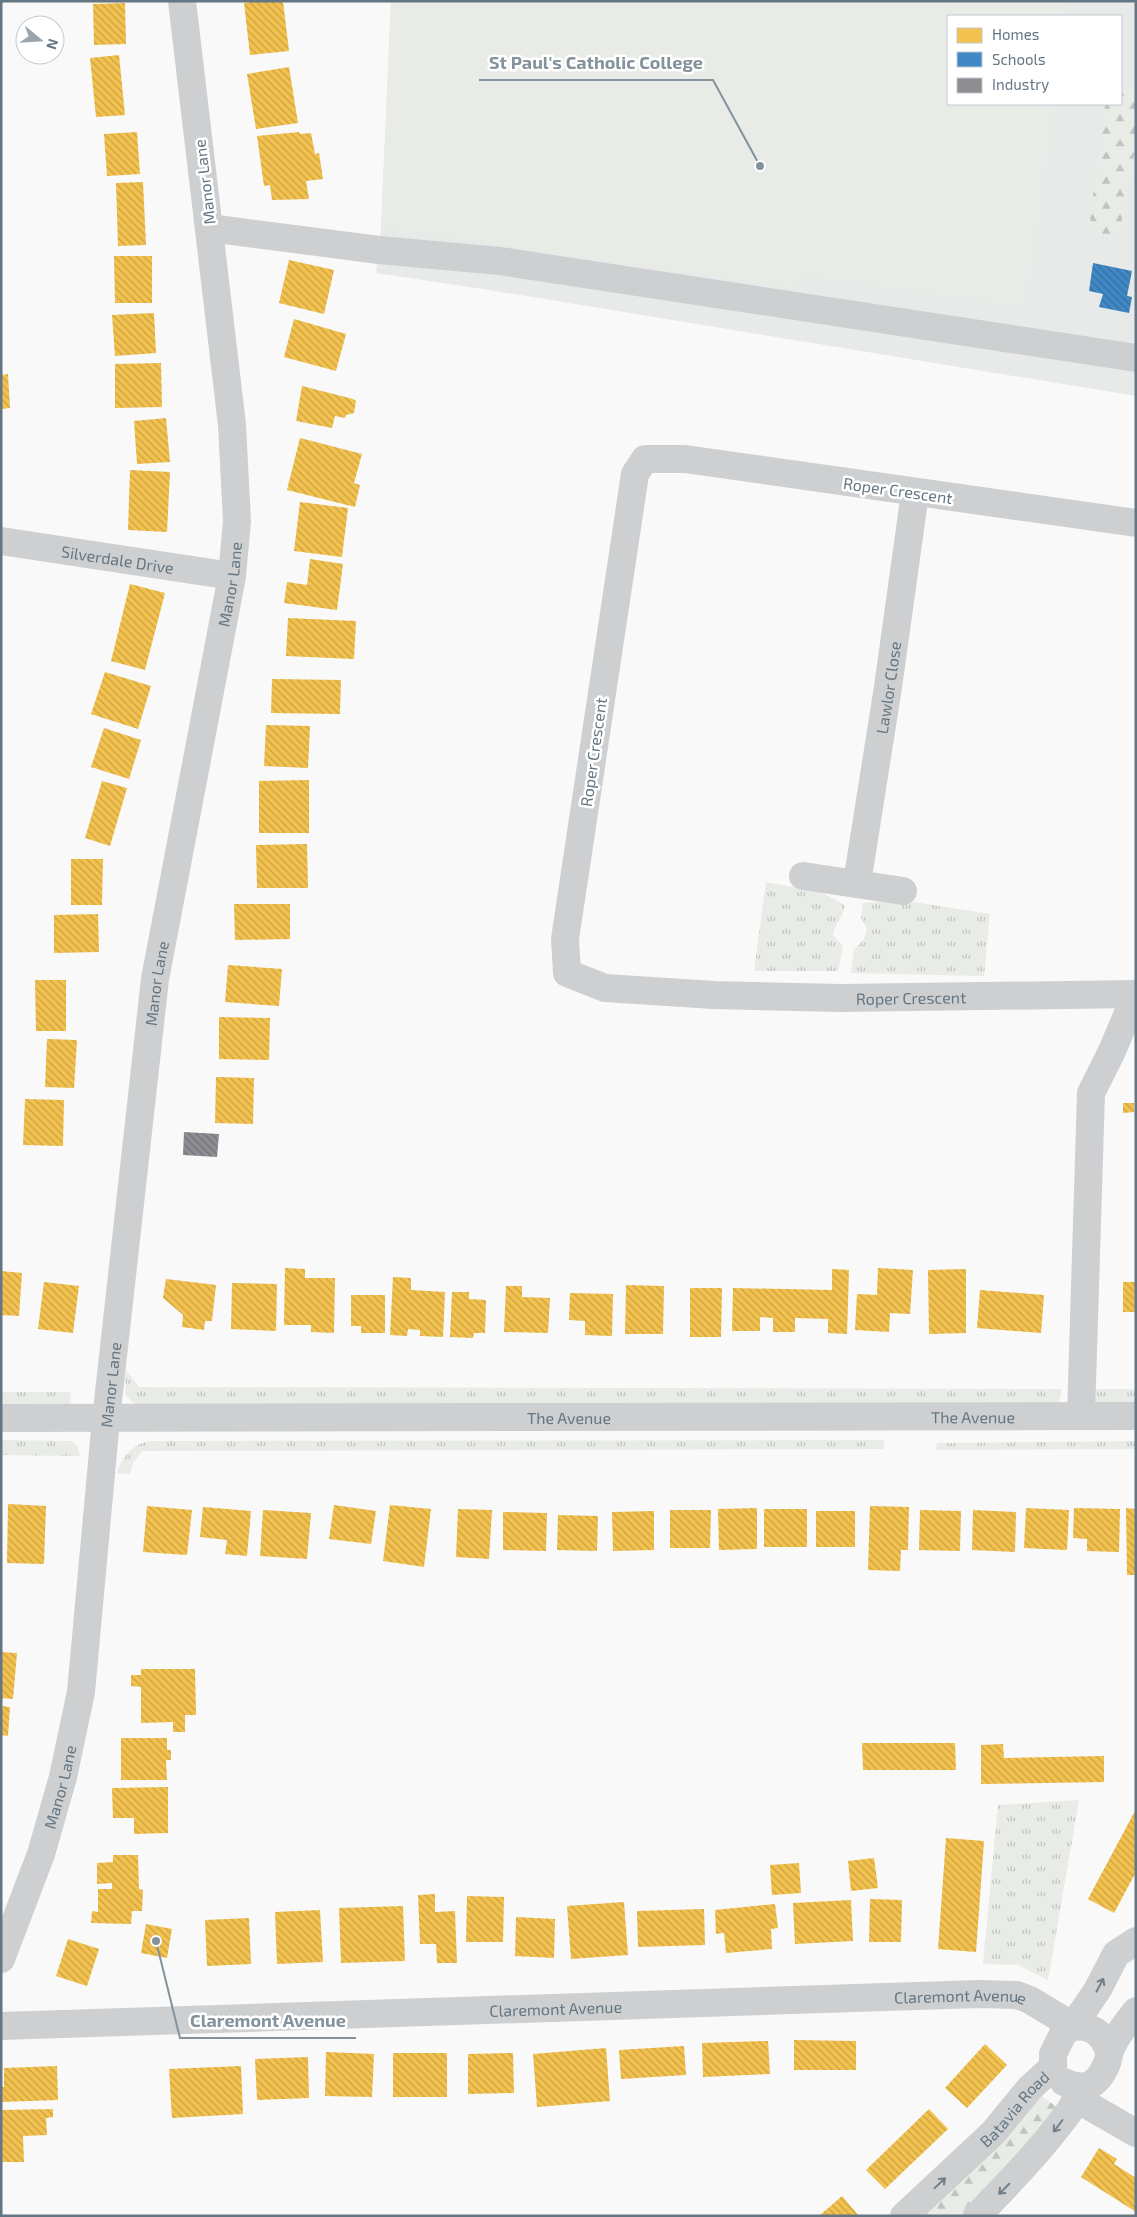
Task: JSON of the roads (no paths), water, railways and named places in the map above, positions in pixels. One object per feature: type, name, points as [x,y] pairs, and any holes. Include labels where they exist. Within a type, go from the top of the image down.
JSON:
[{"type":"street","name":"Manor Lane","points":[[1,1959],[44,1844],[63,1777],[81,1692],[106,1419],[155,979],[232,576],[237,521],[232,425],[182,1]]},
{"type":"street","points":[[210,228],[378,250],[500,261],[1136,358]]},
{"type":"street","name":"Roper Crescent","points":[[1081,1416],[1090,1093],[1112,1050],[1136,994],[841,998],[714,995],[605,988],[567,974],[565,939],[634,474],[645,459],[686,459],[1136,523]]},
{"type":"street","name":"Lawlor Close","points":[[857,883],[888,687],[915,493]]},
{"type":"street","name":"Silverdale Drive","points":[[1,541],[232,576]]},
{"type":"street","points":[[803,876],[903,891]]},
{"type":"street","name":"The Avenue","points":[[1,1418],[1136,1416]]},
{"type":"street","name":"Batavia Road","points":[[904,2216],[993,2133],[1030,2088],[1053,2067],[1053,2054],[1064,2032],[1073,2026],[1098,1989],[1129,1951]]},
{"type":"street","name":"Claremont Avenue","points":[[1,2026],[979,1994],[1017,1995],[1041,2006],[1073,2026]]},
{"type":"street","points":[[977,2216],[1030,2162],[1078,2094],[1092,2085],[1099,2077],[1106,2063],[1109,2050],[1136,2012]]},
{"type":"street","points":[[1073,2026],[1086,2027],[1095,2032],[1102,2037],[1109,2050]]},
{"type":"street","points":[[1053,2067],[1063,2082],[1078,2094],[1136,2133]]},
{"type":"place","name":"St Paul's Catholic College","points":[[760,166]]},
{"type":"place","name":"Claremont Avenue","points":[[156,1941]]}]
